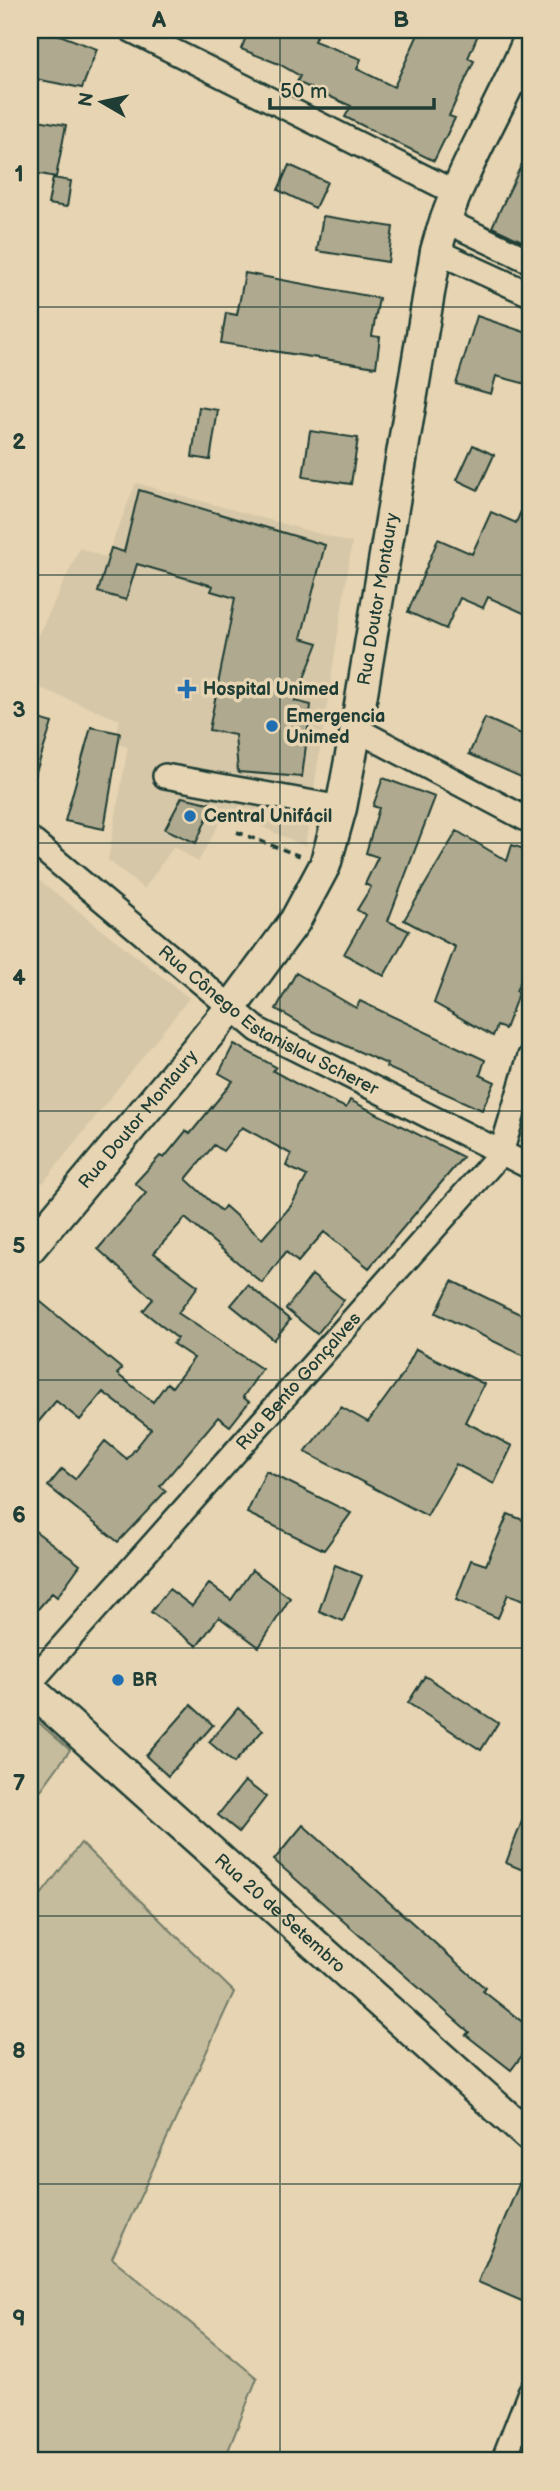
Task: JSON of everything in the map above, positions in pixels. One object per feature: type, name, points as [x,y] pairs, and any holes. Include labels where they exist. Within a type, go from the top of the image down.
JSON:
[{"type":"main road","name":"Rua Doutor Montaury","points":[[35,1232],[230,1009],[295,920],[325,865],[341,808],[356,729],[436,251],[454,192],[522,80],[530,37]]},
{"type":"main road","name":"Rua 20 de Setembro","points":[[30,1689],[530,2137]]},
{"type":"street","points":[[131,30],[454,192]]},
{"type":"street","points":[[444,220],[530,261]]},
{"type":"street","points":[[436,251],[530,294]]},
{"type":"street","points":[[356,729],[530,821]]},
{"type":"street","points":[[165,776],[341,808]]},
{"type":"street","name":"Rua Cônego Estanislau Scherer","points":[[30,839],[258,1030],[530,1167]]},
{"type":"street","name":"Rua Bento Gonçalves","points":[[30,1683],[501,1153],[530,1056]]},
{"type":"street","points":[[503,2461],[530,2392]]},
{"type":"path","points":[[237,832],[325,865]]},
{"type":"shaded area","name":"Hospital Unimed","points":[[136,483],[352,543],[305,846],[226,811],[198,862],[174,846],[144,889],[108,860],[128,747],[114,743],[120,720],[30,684],[30,653],[80,548],[106,558]]},
{"type":"shaded area","points":[[30,873],[189,998],[43,1183],[30,1172]]},
{"type":"shaded area","points":[[30,1715],[70,1750],[30,1805]]},
{"type":"shaded area","points":[[81,1843],[234,1992],[112,2258],[257,2378],[224,2461],[30,2461],[30,1909]]},
{"type":"building","points":[[30,30],[55,30],[54,33],[97,49],[82,88],[30,78]]},
{"type":"building","points":[[249,30],[319,30],[314,41],[361,59],[357,69],[394,87],[420,30],[480,30],[468,58],[474,61],[449,116],[455,118],[434,161],[345,117],[351,106],[297,82],[300,76],[279,64],[241,49]]},
{"type":"building","points":[[38,120],[66,125],[56,177],[30,172]]},
{"type":"building","points":[[530,147],[530,231],[524,242],[492,227]]},
{"type":"building","points":[[289,165],[327,182],[315,208],[278,190]]},
{"type":"building","points":[[53,178],[71,181],[67,207],[48,204]]},
{"type":"building","points":[[323,216],[393,227],[388,262],[317,251]]},
{"type":"building","points":[[245,273],[379,298],[372,336],[380,337],[376,367],[221,343],[226,313],[237,315]]},
{"type":"building","points":[[477,316],[530,334],[530,385],[496,376],[491,394],[456,384]]},
{"type":"building","points":[[199,407],[218,410],[210,460],[192,457]]},
{"type":"building","points":[[310,431],[358,438],[351,484],[303,477]]},
{"type":"building","points":[[473,445],[494,455],[478,490],[457,480]]},
{"type":"building","points":[[139,490],[325,545],[301,638],[318,643],[295,701],[311,705],[302,777],[238,772],[235,735],[209,730],[235,598],[211,591],[213,586],[137,564],[126,600],[98,592],[111,548],[124,552]]},
{"type":"building","points":[[530,490],[530,616],[488,597],[483,608],[460,598],[446,629],[408,612],[438,539],[472,554],[491,512],[516,523]]},
{"type":"building","points":[[30,716],[52,723],[33,781],[30,781]]},
{"type":"building","points":[[485,718],[530,738],[530,781],[469,754]]},
{"type":"building","points":[[91,727],[120,733],[104,829],[65,821]]},
{"type":"building","points":[[383,778],[435,797],[388,921],[409,931],[384,976],[344,954],[366,915],[357,910],[371,887],[365,884],[378,857],[366,853],[379,808],[373,806]]},
{"type":"building","name":"Central Unifácil","points":[[182,797],[213,804],[196,843],[165,829]]},
{"type":"building","points":[[457,831],[507,861],[512,845],[530,851],[530,962],[516,991],[519,992],[505,1029],[497,1026],[493,1036],[434,1003],[455,947],[404,920]]},
{"type":"building","points":[[296,973],[356,1008],[360,1001],[485,1060],[480,1075],[495,1082],[482,1110],[386,1067],[387,1064],[313,1031],[276,1009]]},
{"type":"building","points":[[234,1044],[276,1067],[273,1071],[306,1089],[346,1108],[350,1100],[463,1157],[369,1268],[324,1232],[298,1262],[286,1252],[262,1283],[185,1218],[154,1253],[198,1286],[178,1313],[262,1369],[243,1397],[249,1402],[230,1426],[218,1417],[160,1486],[166,1491],[118,1542],[48,1486],[62,1469],[75,1479],[105,1441],[127,1459],[151,1429],[103,1392],[80,1420],[56,1401],[30,1432],[30,1293],[122,1369],[117,1374],[153,1402],[167,1383],[172,1387],[194,1358],[173,1344],[177,1338],[143,1311],[153,1299],[98,1249],[146,1193],[135,1183],[160,1156],[164,1158],[186,1131],[190,1134],[233,1081],[219,1073]],"holes":[[[242,1127],[291,1154],[286,1166],[307,1176],[291,1206],[262,1239],[225,1206],[221,1211],[186,1179],[214,1145],[223,1151]]]},
{"type":"building","points":[[312,1275],[344,1300],[317,1334],[286,1309]]},
{"type":"building","points":[[452,1281],[530,1319],[530,1359],[436,1313]]},
{"type":"building","points":[[248,1285],[290,1320],[274,1340],[231,1305]]},
{"type":"building","points":[[416,1349],[484,1384],[465,1422],[512,1446],[494,1484],[456,1464],[427,1516],[305,1452],[341,1407],[368,1422],[403,1374]]},
{"type":"building","points":[[266,1471],[351,1513],[324,1550],[247,1513]]},
{"type":"building","points":[[508,1514],[530,1523],[530,1602],[508,1594],[498,1618],[456,1600],[471,1560],[486,1565]]},
{"type":"building","points":[[30,1527],[80,1565],[57,1597],[52,1593],[30,1618]]},
{"type":"building","points":[[335,1565],[362,1576],[343,1621],[319,1611]]},
{"type":"building","points":[[252,1570],[290,1598],[259,1647],[219,1617],[197,1646],[151,1612],[169,1589],[192,1606],[209,1584],[231,1600]]},
{"type":"building","points":[[425,1676],[498,1723],[481,1750],[408,1703]]},
{"type":"building","points":[[191,1705],[213,1725],[168,1776],[146,1756]]},
{"type":"building","points":[[238,1708],[263,1730],[234,1763],[209,1742]]},
{"type":"building","points":[[245,1781],[266,1797],[239,1832],[218,1815]]},
{"type":"building","points":[[530,1803],[530,1873],[506,1863]]},
{"type":"building","points":[[303,1825],[485,1988],[483,1991],[530,2028],[530,2045],[511,2070],[466,2035],[469,2032],[274,1860]]},
{"type":"building","points":[[530,2158],[530,2287],[524,2302],[478,2282]]},
{"type":"place","name":"Hospital Unimed","points":[[187,689]]},
{"type":"place","name":"Emergencia Unimed","points":[[272,726]]},
{"type":"place","name":"Central Unifácil","points":[[190,816]]},
{"type":"place","name":"BR","points":[[118,1680]]}]
